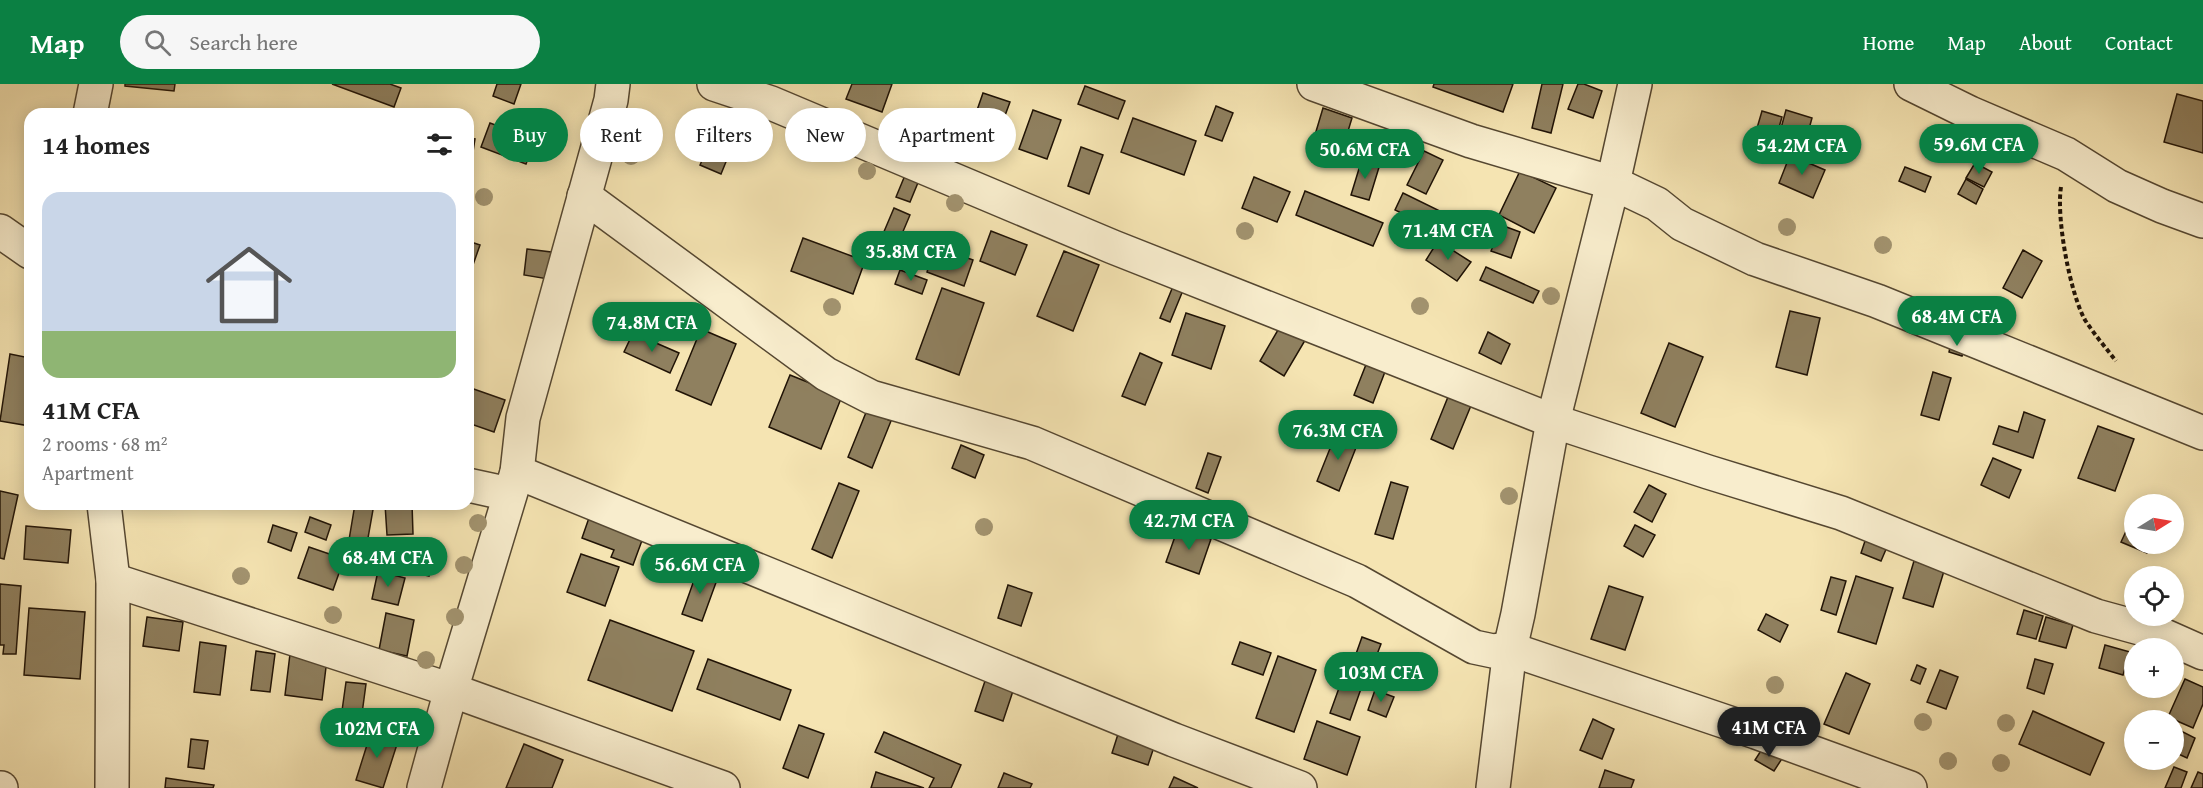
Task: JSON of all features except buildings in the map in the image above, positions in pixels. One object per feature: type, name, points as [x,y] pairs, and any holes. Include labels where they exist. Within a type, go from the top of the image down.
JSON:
[{"type":"street","points":[[91,108],[96,84]]},
{"type":"street","points":[[424,788],[513,483],[523,418],[611,100],[613,84]]},
{"type":"street","points":[[714,84],[771,103],[1113,247],[1553,421],[1841,513],[2085,612],[2158,633],[2203,653]]},
{"type":"street","points":[[1314,84],[1471,141],[1613,183],[1657,204],[1682,224],[1755,259],[1878,300],[2203,433]]},
{"type":"street","points":[[1493,788],[1510,648],[1553,421],[1613,183],[1635,84]]},
{"type":"street","points":[[1911,84],[1970,113],[2066,154],[2117,186],[2203,221]]},
{"type":"street","points":[[584,196],[826,374],[871,397],[1032,442],[1092,470],[1273,544],[1357,582],[1474,647],[1493,651],[1510,648],[1756,732],[1910,788]]},
{"type":"street","points":[[0,231],[24,248]]},
{"type":"street","points":[[474,485],[513,483],[1300,788]]},
{"type":"street","points":[[105,510],[113,580],[112,788]]},
{"type":"street","points":[[113,580],[451,690],[723,788]]},
{"type":"path","points":[[2066,154],[2060,194],[2062,229],[2073,290],[2085,318],[2120,366]]}]
